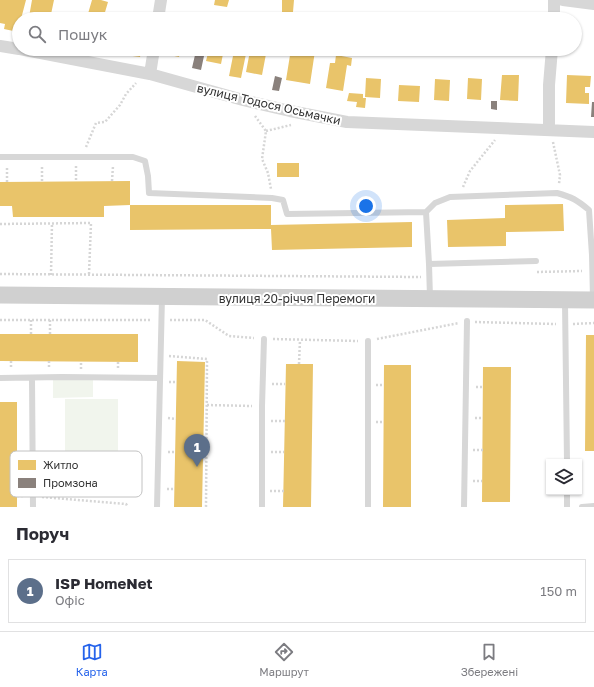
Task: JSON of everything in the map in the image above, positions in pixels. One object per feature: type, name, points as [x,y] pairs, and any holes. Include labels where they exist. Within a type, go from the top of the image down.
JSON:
[{"type":"street","points":[[159,12],[161,0]]},
{"type":"street","points":[[554,0],[554,12]]},
{"type":"street","points":[[563,0],[594,4]]},
{"type":"street","name":"вулиця Тодося Осьмачки","points":[[0,46],[12,48]]},
{"type":"street","name":"вулиця Тодося Осьмачки","points":[[56,56],[148,74],[290,112],[347,122],[594,132]]},
{"type":"street","points":[[148,74],[152,56]]},
{"type":"street","points":[[549,130],[549,85],[551,56]]},
{"type":"street","name":"вулиця 20-річчя Перемоги","points":[[0,295],[593,300]]},
{"type":"lane","points":[[0,158],[133,157],[145,161],[149,193],[272,198],[283,200],[287,214],[426,212],[435,203],[450,196],[557,193],[569,196],[579,201],[589,210],[593,255],[593,300]]},
{"type":"lane","points":[[426,212],[430,299]]},
{"type":"lane","points":[[429,264],[536,261]]},
{"type":"lane","points":[[158,507],[162,297]]},
{"type":"lane","points":[[565,300],[567,459]]},
{"type":"lane","points":[[464,507],[467,321]]},
{"type":"lane","points":[[262,507],[262,406],[264,339]]},
{"type":"lane","points":[[368,341],[368,507]]},
{"type":"lane","points":[[0,378],[160,378]]},
{"type":"lane","points":[[32,378],[33,451]]},
{"type":"lane","points":[[567,495],[567,507]]},
{"type":"lane","points":[[582,507],[594,506]]},
{"type":"path","points":[[76,181],[79,157],[96,123],[105,122],[120,105],[126,94],[148,74]]},
{"type":"path","points":[[243,100],[266,131],[262,159],[268,172],[272,198]]},
{"type":"path","points":[[460,196],[470,171],[504,128]]},
{"type":"path","points":[[549,130],[560,175],[557,193]]},
{"type":"path","points":[[7,157],[7,182]]},
{"type":"path","points":[[42,158],[42,182]]},
{"type":"path","points":[[112,181],[113,158]]},
{"type":"path","points":[[51,275],[52,223]]},
{"type":"path","points":[[0,224],[91,223],[89,274]]},
{"type":"path","points":[[531,272],[592,271]]},
{"type":"path","points":[[0,274],[430,277]]},
{"type":"path","points":[[0,320],[205,320],[229,336],[264,339],[368,341],[467,321],[565,325],[594,323]]},
{"type":"path","points":[[31,320],[31,334]]},
{"type":"path","points":[[50,320],[50,334]]},
{"type":"path","points":[[299,364],[300,340]]},
{"type":"path","points":[[161,356],[207,359],[206,507]]},
{"type":"path","points":[[207,405],[262,406]]},
{"type":"path","points":[[262,421],[285,421]]},
{"type":"path","points":[[45,497],[126,504],[128,507]]},
{"type":"shaded area","points":[[93,379],[93,397],[53,398],[53,380]]},
{"type":"shaded area","points":[[65,399],[118,399],[118,451],[65,451]]},
{"type":"building: Житло","points":[[0,0],[26,0],[23,12],[12,12],[12,31],[4,29],[5,24],[0,23]]},
{"type":"building: Житло","points":[[32,0],[54,0],[51,12],[30,12]]},
{"type":"building: Житло","points":[[92,0],[108,2],[105,12],[88,12]]},
{"type":"building: Житло","points":[[215,0],[229,0],[227,7],[214,5]]},
{"type":"building: Житло","points":[[282,0],[294,0],[293,12],[282,12]]},
{"type":"building: Житло","points":[[207,56],[223,56],[221,64],[206,61]]},
{"type":"building: Житло","points":[[233,56],[246,56],[241,78],[229,76]]},
{"type":"building: Житло","points":[[249,56],[266,56],[262,75],[246,72]]},
{"type":"building: Житло","points":[[290,56],[314,56],[310,84],[286,80]]},
{"type":"building: Житло","points":[[336,56],[352,58],[351,66],[347,65],[343,91],[326,88],[330,63],[335,63]]},
{"type":"building: Житло","points":[[502,75],[519,75],[518,101],[500,100]]},
{"type":"building: Житло","points":[[567,75],[591,76],[590,87],[585,87],[585,93],[589,93],[589,104],[566,103]]},
{"type":"building: Житло","points":[[366,78],[381,79],[380,98],[365,97]]},
{"type":"building: Житло","points":[[468,78],[482,79],[481,100],[467,99]]},
{"type":"building: Житло","points":[[435,79],[450,80],[449,101],[434,100]]},
{"type":"building: Житло","points":[[399,85],[420,86],[419,102],[398,101]]},
{"type":"building: Житло","points":[[349,93],[363,94],[363,98],[366,98],[365,108],[356,107],[357,102],[347,101]]},
{"type":"building: Житло","points":[[277,163],[299,163],[299,177],[277,177]]},
{"type":"building: Житло","points":[[130,181],[130,205],[104,206],[104,217],[13,217],[12,206],[0,206],[0,182]]},
{"type":"building: Житло","points":[[563,204],[564,231],[506,232],[506,246],[448,247],[447,220],[505,218],[505,205]]},
{"type":"building: Житло","points":[[130,205],[271,205],[271,225],[412,222],[412,247],[272,250],[271,229],[130,230]]},
{"type":"building: Житло","points":[[0,334],[138,334],[138,362],[0,361]]},
{"type":"building: Житло","points":[[586,335],[594,335],[594,451],[585,451]]},
{"type":"building: Житло","points":[[177,361],[205,362],[202,507],[174,507]]},
{"type":"building: Житло","points":[[286,364],[313,364],[311,507],[283,507]]},
{"type":"building: Житло","points":[[384,365],[411,365],[411,507],[383,507]]},
{"type":"building: Житло","points":[[483,367],[511,367],[510,502],[482,502]]},
{"type":"building: Житло","points":[[0,402],[17,402],[17,451],[10,451],[10,497],[17,497],[17,507],[0,507]]},
{"type":"building: Промзона","points":[[195,56],[204,56],[201,70],[192,68]]},
{"type":"building: Промзона","points":[[275,76],[282,78],[279,91],[272,90]]},
{"type":"building: Промзона","points":[[491,101],[497,101],[497,110],[491,109]]},
{"type":"building: Промзона","points":[[592,102],[594,102],[594,117],[591,117]]},
{"type":"place","name":"ISP HomeNet","points":[[197,467]]}]
